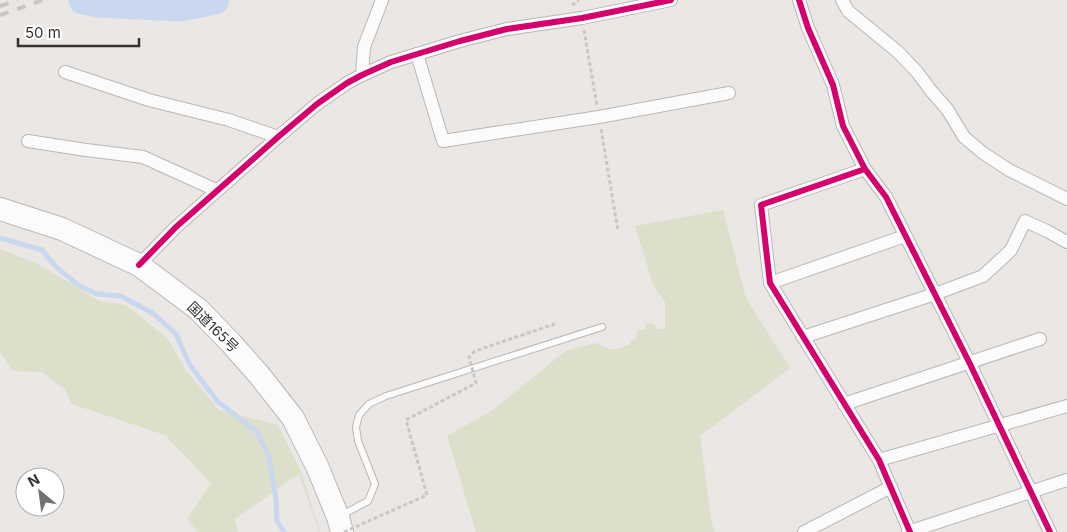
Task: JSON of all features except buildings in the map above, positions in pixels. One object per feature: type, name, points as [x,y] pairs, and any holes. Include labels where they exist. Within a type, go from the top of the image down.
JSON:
[{"type":"highway","name":"国道165号","points":[[0,209],[62,229],[139,265],[198,309],[260,376],[293,418],[317,466],[341,527]]},
{"type":"street","points":[[362,75],[364,47],[382,0]]},
{"type":"street","points":[[139,265],[216,190],[278,137],[317,104],[362,75],[391,62],[507,29],[582,18],[671,0]]},
{"type":"street","points":[[799,0],[808,28],[833,84],[843,126],[865,169],[886,197],[969,362],[1050,532]]},
{"type":"street","points":[[842,0],[848,11],[898,52],[918,72],[947,109],[964,137],[983,153],[1009,170],[1067,199]]},
{"type":"street","points":[[417,54],[444,140],[599,117],[729,93]]},
{"type":"street","points":[[66,72],[148,100],[229,120],[278,137]]},
{"type":"street","points":[[28,141],[143,157],[216,190]]},
{"type":"street","points":[[865,169],[761,205],[770,283],[879,460],[909,532],[1067,480]]},
{"type":"street","points":[[803,337],[935,294],[983,276],[1011,250],[1025,221],[1067,242]]},
{"type":"street","points":[[770,283],[905,236]]},
{"type":"street","points":[[844,404],[1040,339]]},
{"type":"street","points":[[879,460],[1067,406]]},
{"type":"street","points":[[804,532],[891,487]]},
{"type":"lane","points":[[341,527],[368,501],[375,484],[358,441],[356,427],[359,414],[369,404],[386,396],[602,327]]},
{"type":"path","points":[[341,527],[427,495],[406,420],[476,383],[469,357],[475,351],[555,324]]},
{"type":"green space","points":[[723,210],[746,298],[790,368],[700,436],[712,524],[715,532],[476,532],[447,436],[493,410],[567,350],[596,343],[610,349],[617,349],[630,344],[636,338],[638,330],[645,330],[646,324],[653,324],[658,329],[665,329],[665,302],[653,285],[635,226]]},
{"type":"green space","points":[[0,249],[40,265],[100,301],[126,305],[168,339],[185,369],[219,410],[278,425],[301,472],[320,532],[299,474],[235,519],[238,532],[198,532],[187,519],[211,483],[165,435],[72,404],[65,389],[42,372],[13,371],[0,352]]},
{"type":"waterway","points":[[83,0],[99,3],[180,7],[215,0]]},
{"type":"waterway","points":[[0,238],[42,250],[56,267],[78,285],[97,294],[121,296],[154,314],[176,334],[190,365],[217,401],[257,432],[269,457],[276,499],[277,521],[284,532]]},
{"type":"railway","points":[[0,6],[18,0]]},
{"type":"railway","points":[[0,15],[43,0]]},
{"type":"cycle path","points":[[139,265],[176,227],[278,137],[317,104],[362,75],[391,62],[507,29],[582,18],[671,0]]},
{"type":"cycle path","points":[[799,0],[808,28],[833,85],[843,126],[865,169],[886,197],[969,362],[1050,532]]},
{"type":"cycle path","points":[[865,169],[761,205],[770,283],[879,460],[910,532]]}]
